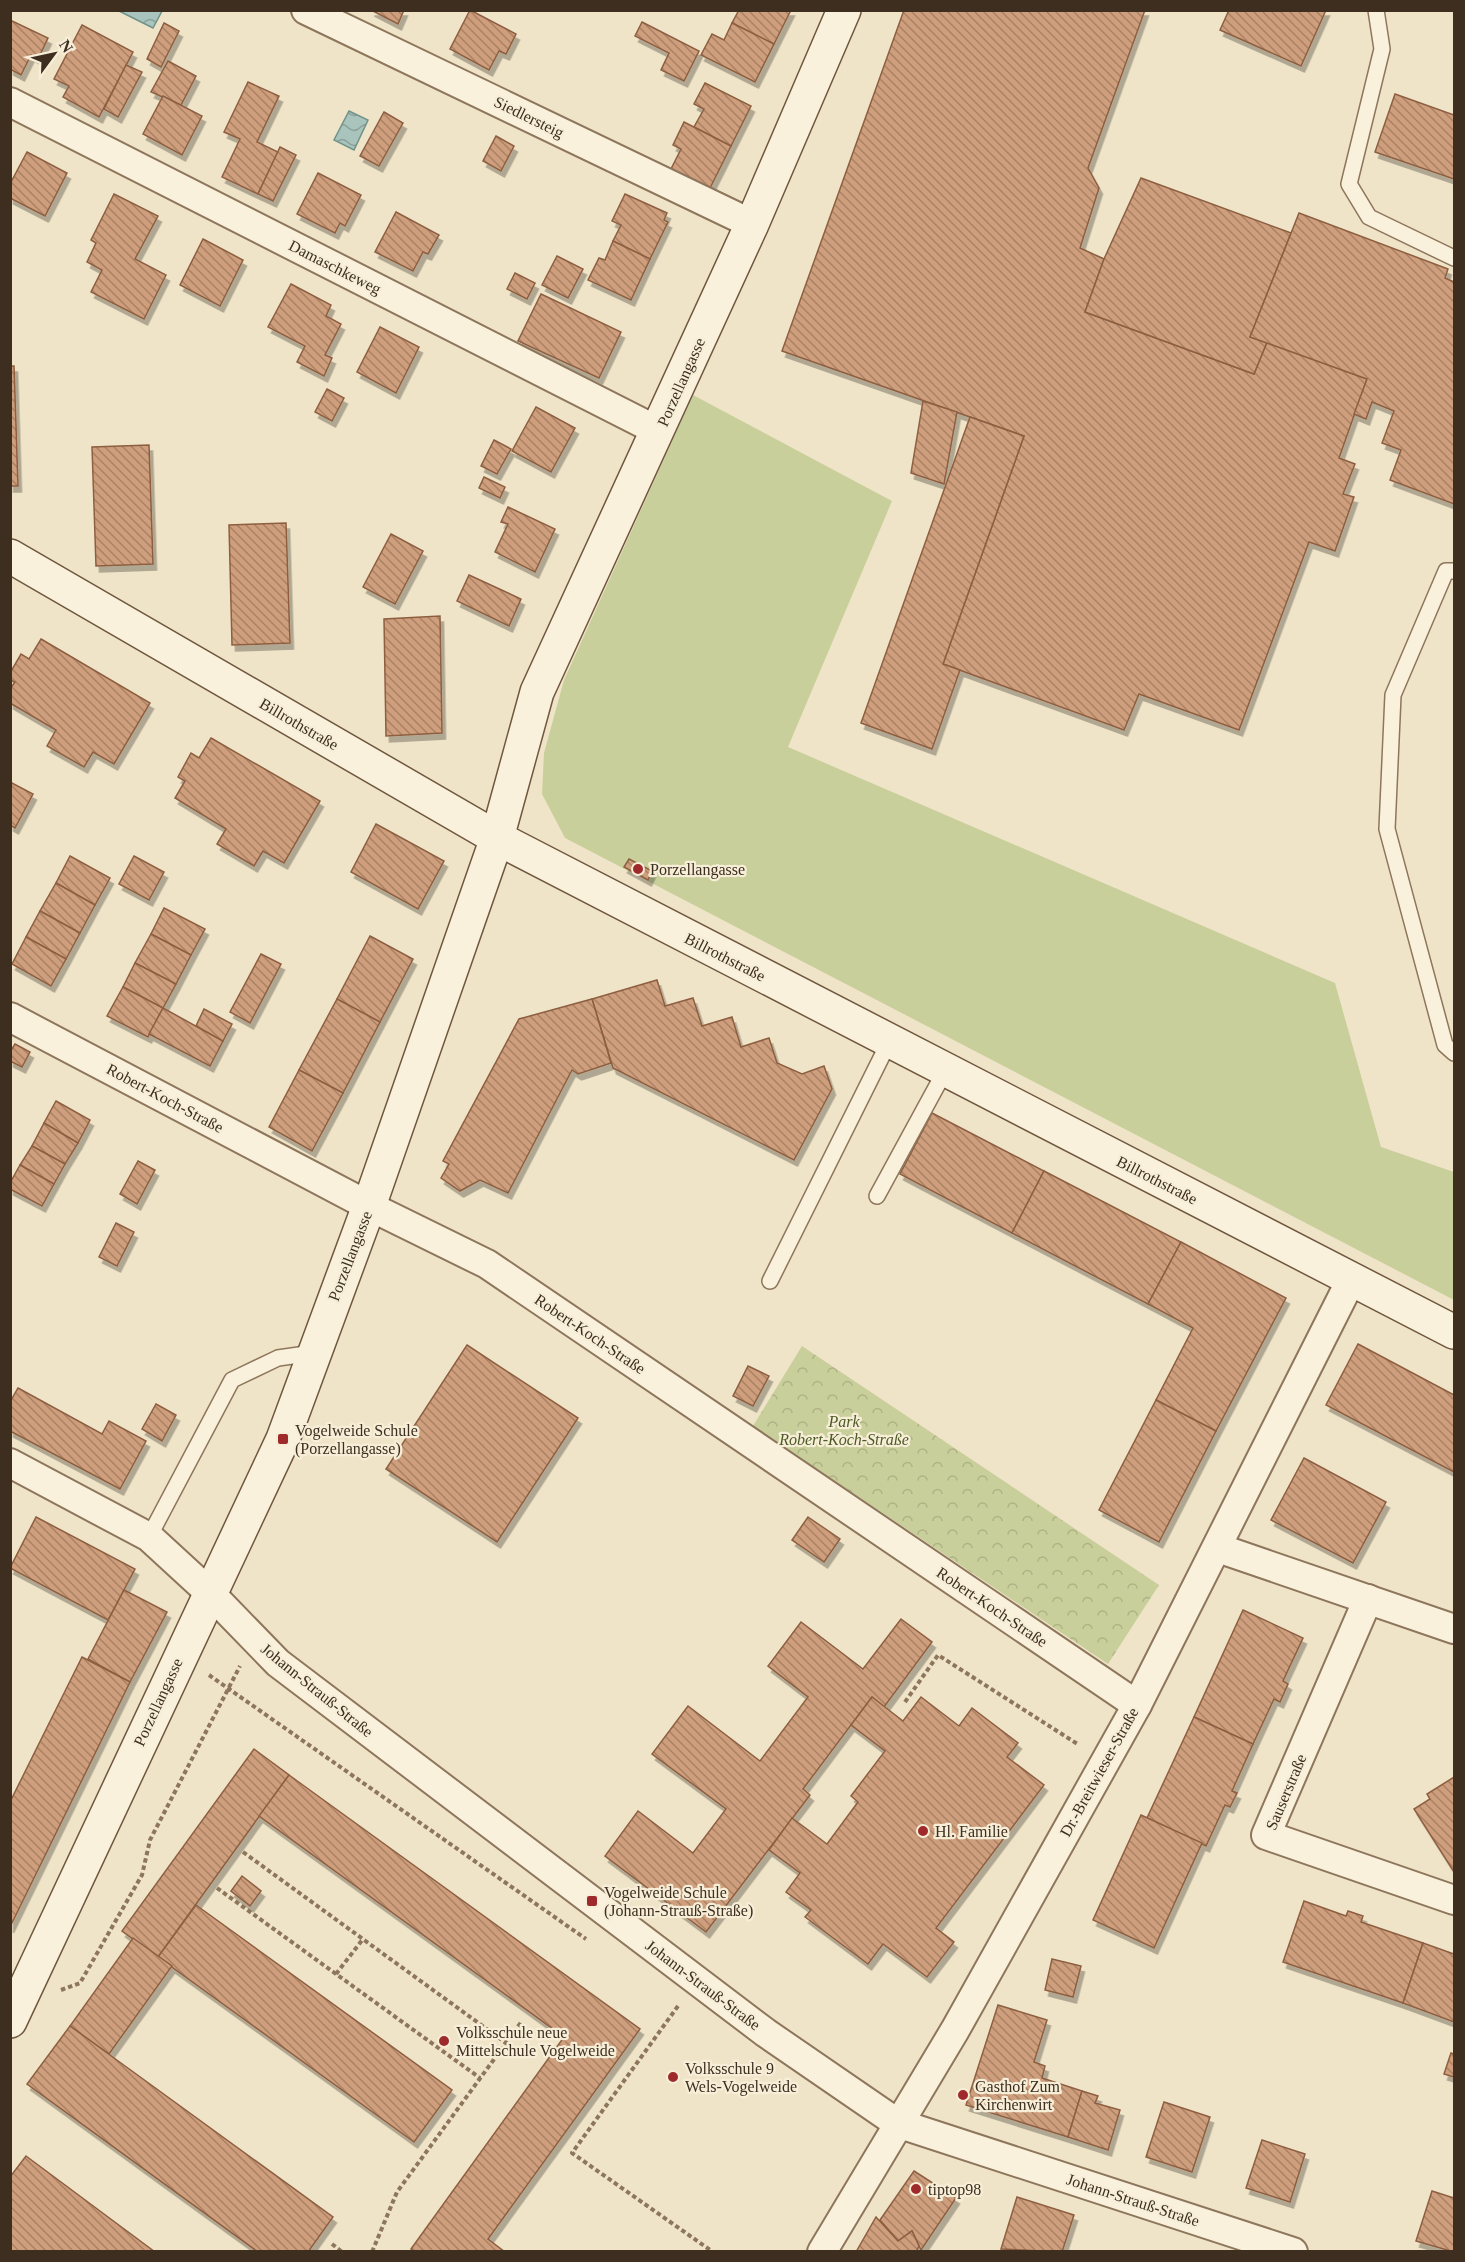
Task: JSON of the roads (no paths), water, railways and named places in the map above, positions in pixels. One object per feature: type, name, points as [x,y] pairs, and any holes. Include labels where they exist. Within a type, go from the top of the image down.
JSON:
[{"type":"street","name":"Siedlersteig","points":[[306,10],[752,224]]},
{"type":"street","name":"Porzellangasse","points":[[10,2021],[179,1656],[211,1594],[283,1439],[369,1206],[496,838],[537,692],[752,224],[844,10]]},
{"type":"street","name":"Damaschkeweg","points":[[10,102],[658,431]]},
{"type":"street","name":"Billrothstraße","points":[[10,556],[496,838],[1455,1332]]},
{"type":"street","name":"Robert-Koch-Straße","points":[[10,1017],[369,1206],[487,1264],[1137,1705]]},
{"type":"street","name":"Dr.-Breitwieser-Straße","points":[[822,2252],[897,2123],[955,2030],[1137,1705],[1351,1280]]},
{"type":"street","name":"Johann-Strauß-Straße","points":[[10,1463],[149,1537],[211,1594],[278,1663],[766,2033],[897,2123],[1293,2252]]},
{"type":"street","points":[[1218,1548],[1455,1629]]},
{"type":"street","name":"Sauserstraße","points":[[1368,1599],[1266,1836],[1455,1900]]},
{"type":"lane","points":[[1376,10],[1382,48],[1349,184],[1369,217],[1455,258]]},
{"type":"lane","points":[[1455,571],[1446,572],[1393,695],[1387,829],[1445,1045],[1455,1053]]},
{"type":"lane","points":[[770,1281],[889,1042]]},
{"type":"lane","points":[[877,1197],[945,1071]]},
{"type":"lane","points":[[149,1537],[232,1380],[278,1358],[313,1353]]},
{"type":"water","points":[[117,10],[162,10],[162,11],[153,28]]},
{"type":"water","points":[[349,111],[368,120],[354,150],[334,140]]},
{"type":"place","name":"Porzellangasse","points":[[638,869]]},
{"type":"place","name":"Vogelweide Schule (Porzellangasse)","points":[[283,1439]]},
{"type":"place","name":"Hl. Familie","points":[[923,1831]]},
{"type":"place","name":"Vogelweide Schule (Johann-Strauß-Straße)","points":[[592,1901]]},
{"type":"place","name":"Volksschule neue Mittelschule Vogelweide","points":[[444,2041]]},
{"type":"place","name":"Volksschule 9 Wels-Vogelweide","points":[[673,2077]]},
{"type":"place","name":"Gasthof Zum Kirchenwirt","points":[[963,2095]]},
{"type":"place","name":"tiptop98","points":[[916,2189]]},
{"type":"park label","name":"Park Robert-Koch-Straße","points":[[844,1430]]}]
